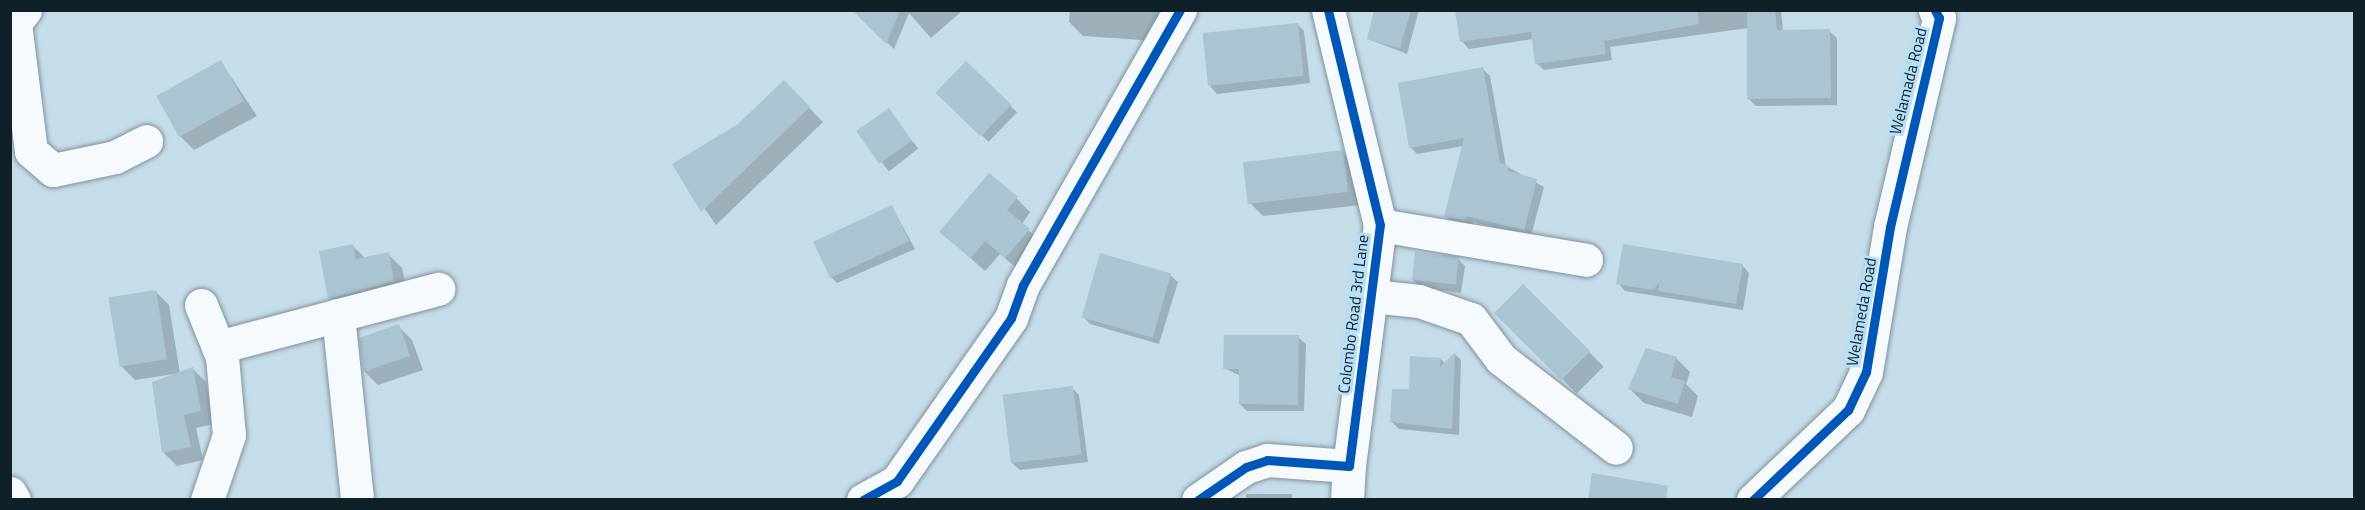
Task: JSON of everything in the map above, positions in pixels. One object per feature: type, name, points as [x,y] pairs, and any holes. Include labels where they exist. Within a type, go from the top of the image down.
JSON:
[{"type":"street","points":[[25,10],[15,23],[31,151],[53,170],[115,157],[146,141]]},
{"type":"street","points":[[863,500],[897,481],[1011,318],[1023,285],[1180,10]]},
{"type":"street","name":"Colombo Road 3rd Lane","points":[[1328,10],[1380,225],[1349,466],[1347,500]]},
{"type":"street","name":"Welamada Road","points":[[1904,159],[1939,18],[1935,10]]},
{"type":"street","name":"Welameda Road","points":[[1753,500],[1848,410],[1866,372],[1904,159]]},
{"type":"street","points":[[1380,225],[1586,260]]},
{"type":"street","points":[[218,347],[438,289]]},
{"type":"street","points":[[1372,296],[1419,301],[1471,319],[1501,359],[1616,448]]},
{"type":"street","points":[[201,305],[218,347],[229,435],[207,500]]},
{"type":"street","points":[[338,315],[357,500]]},
{"type":"street","points":[[1198,500],[1246,467],[1267,460],[1349,466]]},
{"type":"street","points":[[10,492],[14,500]]},
{"type":"building","points":[[852,10],[900,10],[886,44]]},
{"type":"building","points":[[1374,10],[1411,10],[1400,48],[1367,39]]},
{"type":"building","points":[[1455,10],[1698,10],[1699,24],[1604,41],[1606,54],[1535,64],[1531,32],[1460,42]]},
{"type":"building","points":[[1747,10],[1775,10],[1777,30],[1830,29],[1831,98],[1747,99]]},
{"type":"building","points":[[1298,23],[1304,76],[1208,86],[1203,33]]},
{"type":"building","points":[[221,60],[244,101],[179,137],[156,96]]},
{"type":"building","points":[[966,61],[1011,105],[981,136],[935,93]]},
{"type":"building","points":[[1483,67],[1500,163],[1509,166],[1508,171],[1537,179],[1524,230],[1466,216],[1465,220],[1444,217],[1464,138],[1409,148],[1398,83]]},
{"type":"building","points":[[784,80],[810,107],[701,212],[672,164],[738,124]]},
{"type":"building","points":[[889,108],[912,141],[879,164],[856,131]]},
{"type":"building","points":[[1343,150],[1348,192],[1248,204],[1243,162]]},
{"type":"building","points":[[989,173],[1018,197],[1007,210],[1030,229],[1005,258],[985,241],[971,258],[939,232]]},
{"type":"building","points":[[892,205],[909,241],[830,278],[813,242]]},
{"type":"building","points":[[353,244],[356,259],[389,252],[394,281],[328,299],[319,251]]},
{"type":"building","points":[[1623,244],[1743,264],[1736,304],[1658,291],[1660,282],[1653,290],[1616,284]]},
{"type":"building","points":[[1415,252],[1459,257],[1456,284],[1412,280]]},
{"type":"building","points":[[1100,253],[1171,273],[1153,338],[1082,317]]},
{"type":"building","points":[[1523,284],[1590,351],[1561,380],[1494,313]]},
{"type":"building","points":[[156,290],[167,359],[120,367],[109,298]]},
{"type":"building","points":[[399,324],[410,356],[363,372],[359,338]]},
{"type":"building","points":[[1224,335],[1299,335],[1298,405],[1239,404],[1239,369],[1223,369]]},
{"type":"building","points":[[1646,348],[1677,357],[1671,377],[1685,381],[1678,404],[1628,389]]},
{"type":"building","points":[[1455,352],[1452,429],[1390,422],[1392,389],[1409,389],[1410,356],[1441,358],[1440,367]]},
{"type":"building","points":[[193,367],[201,411],[184,415],[191,447],[162,453],[152,382]]},
{"type":"building","points":[[1073,386],[1081,454],[1011,463],[1003,395]]},
{"type":"building","points":[[1592,473],[1668,486],[1666,500],[1588,500]]},
{"type":"cycle path","points":[[863,500],[897,481],[1011,318],[1023,285],[1180,10]]},
{"type":"cycle path","points":[[1198,500],[1246,467],[1267,460],[1349,466],[1380,225],[1328,10]]},
{"type":"cycle path","points":[[1753,500],[1848,410],[1866,372],[1890,227],[1939,18],[1935,10]]}]
